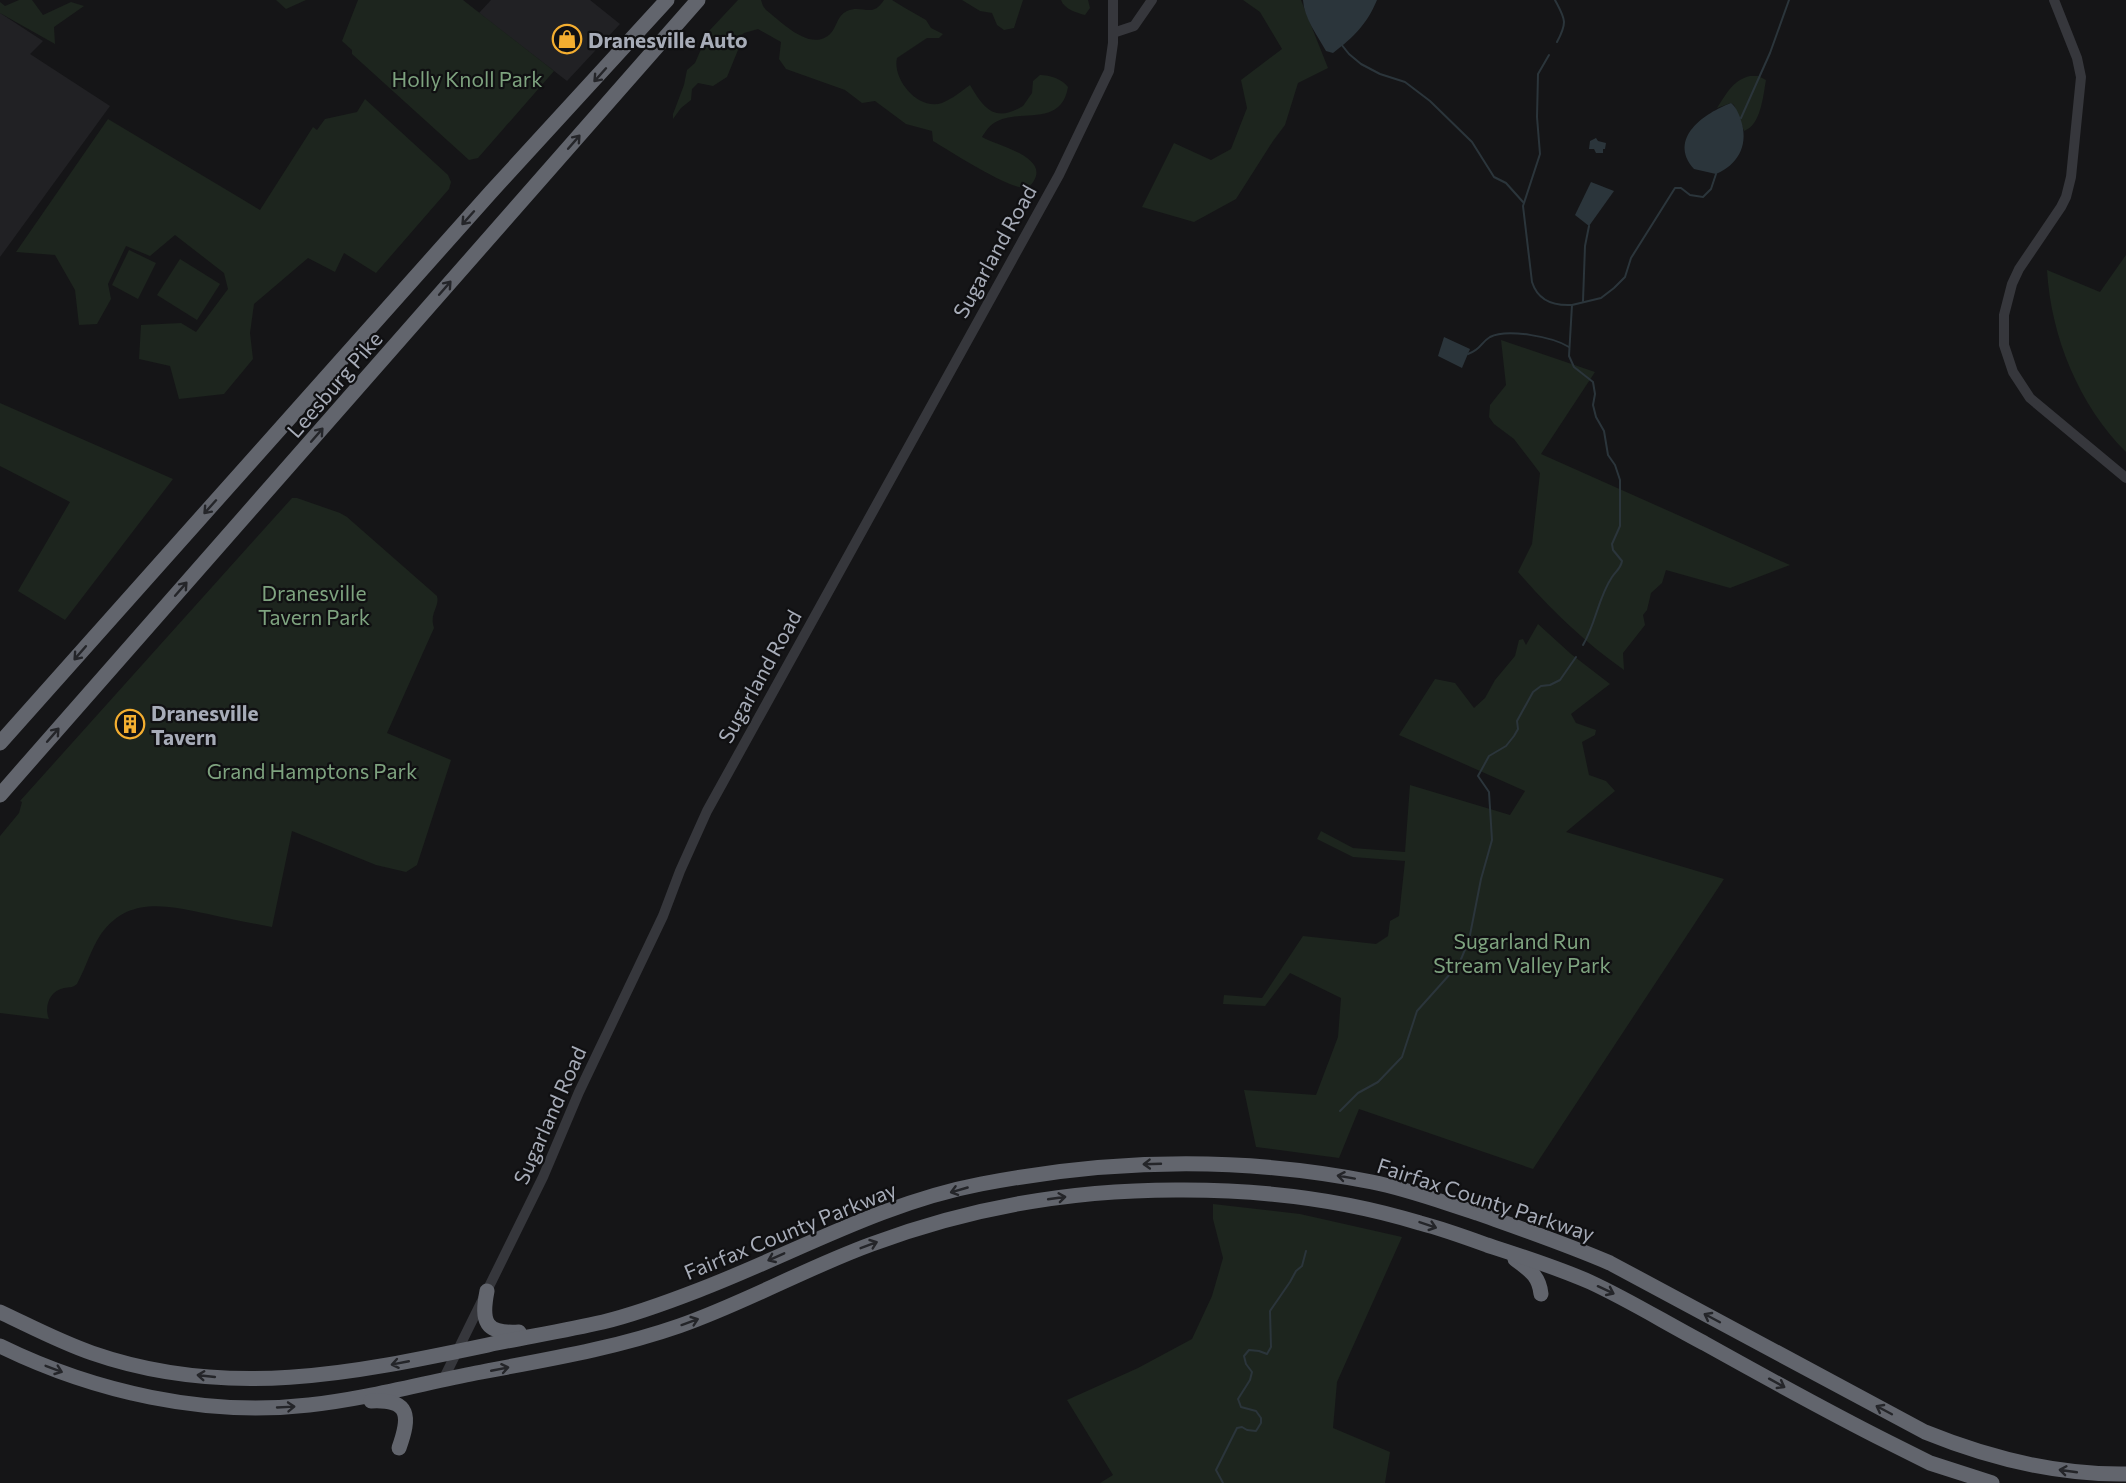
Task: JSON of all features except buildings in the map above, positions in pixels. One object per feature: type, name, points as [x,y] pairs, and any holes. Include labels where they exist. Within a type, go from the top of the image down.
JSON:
[{"type":"highway","name":"Leesburg Pike","points":[[0,742],[491,192],[667,0]]},
{"type":"highway","name":"Leesburg Pike","points":[[0,795],[698,0]]},
{"type":"highway","points":[[0,803],[28,764]]},
{"type":"highway","name":"Fairfax County Parkway","points":[[0,1312],[68,1343],[117,1360],[168,1371],[225,1378],[311,1377],[457,1352],[606,1321],[704,1288],[853,1223],[901,1206],[976,1185],[1047,1173],[1102,1167],[1201,1162],[1241,1164],[1293,1169],[1376,1183],[1562,1242],[1610,1263],[1925,1432],[1998,1457],[2055,1469],[2086,1473],[2126,1474]]},
{"type":"highway","name":"Fairfax County Parkway","points":[[0,1346],[86,1381],[171,1401],[244,1407],[284,1407],[332,1402],[607,1347],[658,1333],[717,1312],[869,1245],[935,1223],[979,1212],[1058,1198],[1103,1193],[1182,1190],[1279,1195],[1330,1202],[1417,1221],[1585,1280],[1920,1458],[1992,1483]]},
{"type":"highway","points":[[1506,1251],[1536,1275],[1540,1283],[1541,1294]]},
{"type":"highway","points":[[487,1291],[485,1320],[495,1330],[508,1333],[561,1330]]},
{"type":"highway","points":[[332,1402],[378,1400],[389,1401],[401,1407],[405,1413],[407,1426],[399,1448]]},
{"type":"street","name":"Sugarland Road","points":[[443,1380],[543,1177],[579,1092],[644,957],[707,811],[1059,175],[1107,76],[1113,33],[1113,0]]},
{"type":"street","points":[[1113,33],[1134,26],[1152,0]]},
{"type":"street","points":[[2054,0],[2077,57],[2081,77],[2071,177],[2061,207],[2019,269],[2012,284],[2004,315],[2004,345],[2013,372],[2030,398],[2126,478]]},
{"type":"shaded area","points":[[491,0],[590,0],[620,24],[567,81],[479,13]]},
{"type":"shaded area","points":[[1303,0],[1377,0],[1359,30],[1333,53],[1326,51],[1315,33],[1308,20]]},
{"type":"shaded area","points":[[0,13],[43,41],[30,54],[110,106],[0,257]]},
{"type":"shaded area","points":[[1731,103],[1742,124],[1743,140],[1739,154],[1730,166],[1716,174],[1694,169],[1687,158],[1685,147],[1687,137],[1693,128],[1710,113]]},
{"type":"shaded area","points":[[1596,138],[1606,143],[1603,153],[1596,153],[1594,149],[1589,149],[1590,141]]},
{"type":"shaded area","points":[[1591,182],[1614,191],[1589,226],[1575,215]]},
{"type":"shaded area","points":[[1444,337],[1470,349],[1462,368],[1438,356]]},
{"type":"green space","points":[[19,0],[32,0],[43,15],[71,2],[84,6],[54,27],[55,44],[0,13],[0,2],[5,6]]},
{"type":"green space","points":[[276,0],[306,0],[286,9]]},
{"type":"green space","name":"Holly Knoll Park","points":[[358,0],[463,0],[554,71],[478,158],[469,160],[352,54],[352,50],[342,41]]},
{"type":"green space","points":[[738,0],[761,0],[766,10],[788,28],[806,38],[815,40],[831,33],[839,18],[847,11],[871,10],[880,6],[884,0],[892,0],[926,20],[931,28],[943,34],[939,38],[927,38],[897,58],[899,75],[903,84],[916,98],[924,102],[942,103],[970,85],[980,101],[991,111],[1005,113],[1023,106],[1032,93],[1033,81],[1040,75],[1059,80],[1068,87],[1064,100],[1057,108],[1048,113],[1004,119],[992,124],[982,137],[1023,155],[1036,169],[1035,178],[1028,188],[1008,183],[933,141],[932,131],[906,124],[875,101],[862,103],[845,90],[786,69],[779,59],[781,42],[758,29],[744,33],[736,40],[738,50],[727,77],[713,86],[698,83],[692,89],[691,100],[673,119],[687,70],[695,63],[709,31]]},
{"type":"green space","points":[[962,0],[1023,0],[1014,28],[1004,30],[997,25],[992,13],[980,11]]},
{"type":"green space","points":[[1061,0],[1088,0],[1090,8],[1085,15],[1068,8]]},
{"type":"green space","points":[[1243,0],[1301,0],[1328,68],[1298,83],[1285,125],[1236,199],[1194,222],[1142,207],[1174,143],[1211,160],[1231,149],[1247,108],[1241,80],[1282,49],[1260,12]]},
{"type":"green space","points":[[1750,76],[1758,76],[1766,80],[1758,116],[1750,128],[1744,131],[1734,105],[1731,103],[1717,108],[1735,84]]},
{"type":"green space","points":[[365,99],[448,175],[451,182],[449,189],[376,273],[344,253],[335,272],[308,258],[254,304],[250,333],[253,359],[224,394],[179,399],[170,366],[139,359],[141,325],[181,323],[196,332],[228,289],[224,273],[175,235],[150,256],[126,246],[108,284],[111,299],[97,324],[79,325],[75,290],[55,255],[16,252],[108,119],[260,210],[313,127],[317,130],[325,119],[357,112]]},
{"type":"green space","points":[[129,250],[156,263],[138,299],[112,285]]},
{"type":"green space","points":[[2126,255],[2126,452],[2094,413],[2070,368],[2054,320],[2047,270],[2100,292]]},
{"type":"green space","points":[[180,259],[220,284],[197,320],[157,295]]},
{"type":"green space","points":[[1501,340],[1595,372],[1541,454],[1790,565],[1730,588],[1666,570],[1662,583],[1651,593],[1647,610],[1643,615],[1645,625],[1623,653],[1624,670],[1609,659],[1568,624],[1518,572],[1532,544],[1540,473],[1514,439],[1494,424],[1489,417],[1490,405],[1506,385]]},
{"type":"green space","points":[[0,403],[173,479],[65,620],[18,591],[70,502],[0,466]]},
{"type":"green space","name":"Dranesville Tavern Park","points":[[292,498],[347,517],[437,596],[433,618],[434,628],[387,733],[451,760],[417,865],[406,872],[376,865],[292,831],[272,927],[179,908],[150,906],[137,908],[124,913],[101,934],[77,984],[59,990],[51,996],[47,1010],[49,1019],[0,1013],[0,836],[19,813],[22,802],[20,801]]},
{"type":"green space","name":"Sugarland Run Stream Valley Park","points":[[1538,624],[1571,654],[1610,684],[1571,714],[1576,723],[1596,730],[1595,735],[1582,742],[1589,775],[1606,781],[1615,791],[1566,832],[1724,879],[1533,1169],[1359,1109],[1339,1158],[1256,1147],[1244,1090],[1316,1095],[1338,1037],[1341,998],[1290,973],[1265,1006],[1223,1004],[1224,995],[1262,998],[1303,936],[1376,944],[1388,936],[1390,921],[1399,916],[1405,861],[1353,857],[1317,839],[1321,831],[1353,848],[1405,852],[1410,785],[1510,815],[1525,791],[1399,735],[1435,679],[1455,683],[1474,708],[1485,698],[1495,680],[1515,656],[1519,640],[1523,639],[1526,645]]},
{"type":"green space","points":[[1213,1204],[1300,1214],[1402,1237],[1337,1382],[1333,1428],[1390,1452],[1385,1483],[1100,1483],[1113,1475],[1067,1400],[1138,1368],[1192,1339],[1212,1296],[1223,1258],[1213,1219]]},
{"type":"waterway","points":[[1555,0],[1564,21],[1563,30],[1557,42]]},
{"type":"waterway","points":[[1741,118],[1770,53],[1789,0]]},
{"type":"waterway","points":[[1341,44],[1361,64],[1380,74],[1405,82],[1430,101],[1472,142],[1494,177],[1506,183],[1523,202]]},
{"type":"waterway","points":[[1549,55],[1538,74],[1537,117],[1540,154],[1523,206],[1532,282],[1538,294],[1547,301],[1572,305],[1569,356],[1574,367],[1593,382],[1595,394],[1593,405],[1596,417],[1604,431],[1608,455],[1615,465],[1620,480],[1620,526],[1612,544],[1613,550],[1622,561],[1621,566],[1603,593],[1583,645]]},
{"type":"waterway","points":[[1572,305],[1601,298],[1625,277],[1631,258],[1675,188],[1681,188],[1690,195],[1703,197],[1711,189],[1716,174]]},
{"type":"waterway","points":[[1583,301],[1585,246],[1589,226]]},
{"type":"waterway","points":[[1468,354],[1490,337],[1507,333],[1541,337],[1569,347]]},
{"type":"waterway","points":[[1340,1111],[1358,1093],[1378,1082],[1402,1057],[1417,1011],[1459,964],[1469,940],[1481,879],[1492,840],[1489,792],[1478,776],[1489,756],[1506,746],[1514,736],[1518,729],[1517,721],[1533,692],[1541,686],[1560,680],[1576,657]]},
{"type":"waterway","points":[[1223,1483],[1216,1470],[1237,1428],[1256,1431],[1261,1423],[1261,1418],[1256,1411],[1241,1407],[1238,1399],[1250,1380],[1252,1372],[1244,1356],[1249,1350],[1267,1354],[1271,1347],[1270,1311],[1296,1271],[1302,1266],[1306,1251]]},
{"type":"place","name":"Dranesville Auto","points":[[567,39]]},
{"type":"place","name":"Dranesville Tavern","points":[[130,724]]},
{"type":"park label","name":"Grand Hamptons Park","points":[[312,770]]}]
